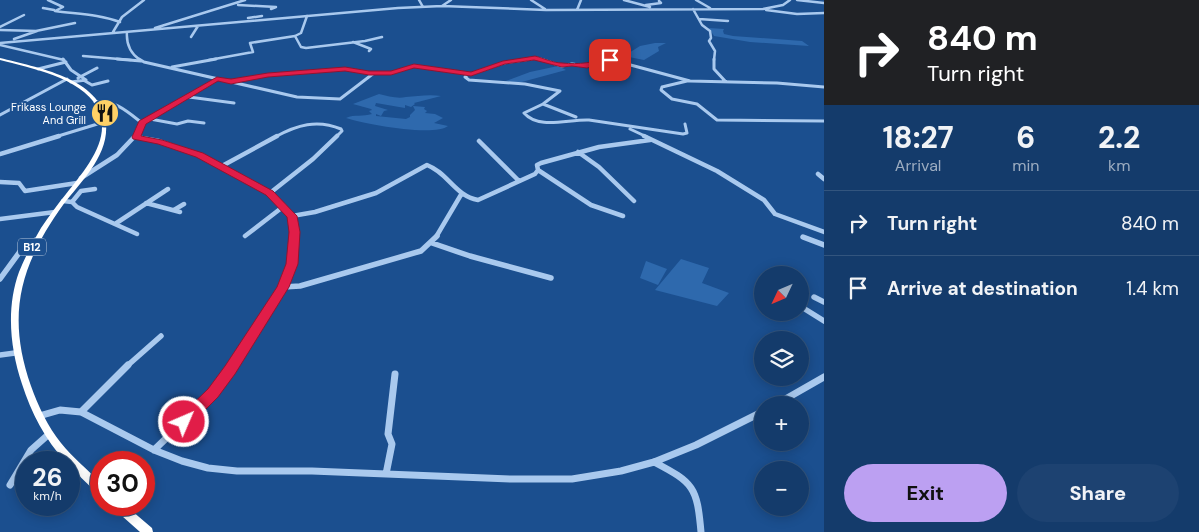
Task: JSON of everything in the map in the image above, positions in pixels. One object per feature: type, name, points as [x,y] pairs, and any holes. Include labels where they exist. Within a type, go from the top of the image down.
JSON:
[{"type":"highway","points":[[0,59],[38,69],[69,81],[85,91],[95,102],[104,122]]},
{"type":"highway","name":"B12","points":[[90,479],[58,447],[39,416],[25,384],[15,353],[13,321],[15,296],[21,272],[36,240],[98,150],[104,122]]},
{"type":"highway","points":[[130,516],[148,532]]},
{"type":"street","points":[[48,0],[63,7],[54,10]]},
{"type":"street","points":[[113,32],[122,17],[144,0]]},
{"type":"street","points":[[150,30],[169,22],[245,0]]},
{"type":"street","points":[[419,0],[423,7]]},
{"type":"street","points":[[442,6],[451,0]]},
{"type":"street","points":[[531,0],[546,10]]},
{"type":"street","points":[[578,8],[581,0]]},
{"type":"street","points":[[624,0],[656,9]]},
{"type":"street","points":[[696,0],[711,8]]},
{"type":"street","points":[[763,9],[783,5],[790,0]]},
{"type":"street","points":[[798,0],[824,3]]},
{"type":"street","points":[[643,5],[661,3],[659,1]]},
{"type":"street","points":[[235,4],[276,7],[271,9]]},
{"type":"street","points":[[4,42],[423,7],[546,10],[578,8]]},
{"type":"street","points":[[43,8],[88,16],[102,15],[120,22]]},
{"type":"street","points":[[554,8],[711,8],[763,9],[791,14],[824,13]]},
{"type":"street","points":[[693,8],[702,25],[710,31],[711,38],[709,41],[714,51],[711,62],[713,68],[726,82]]},
{"type":"street","points":[[0,28],[24,14]]},
{"type":"street","points":[[250,21],[247,17],[262,16]]},
{"type":"street","points":[[169,68],[253,52],[250,43],[296,36],[301,33],[306,16]]},
{"type":"street","points":[[699,20],[728,21]]},
{"type":"street","points":[[0,44],[36,31],[75,23]]},
{"type":"street","points":[[191,37],[198,26]]},
{"type":"street","points":[[0,28],[36,31]]},
{"type":"street","points":[[127,32],[127,44],[134,56],[141,61]]},
{"type":"street","points":[[296,36],[303,47],[382,37]]},
{"type":"street","points":[[353,42],[371,49],[369,51]]},
{"type":"street","points":[[0,44],[63,59],[71,70],[92,85],[108,81]]},
{"type":"street","points":[[83,56],[141,61],[297,97],[340,99],[374,73]]},
{"type":"street","points":[[231,82],[268,75],[345,69],[391,73],[414,66],[468,74],[503,63],[535,58],[562,66],[572,64],[587,66],[612,60],[688,81],[792,84],[824,87]]},
{"type":"street","points":[[38,69],[66,62]]},
{"type":"street","points":[[0,114],[97,68]]},
{"type":"street","points":[[468,74],[465,77],[469,80],[525,84],[560,91],[543,104],[524,113],[524,116],[540,122],[581,120],[683,134],[687,133],[685,124]]},
{"type":"street","points":[[0,182],[19,183],[25,191],[28,191],[79,180],[101,168],[136,137],[142,123],[217,79]]},
{"type":"street","points":[[69,81],[85,81]]},
{"type":"street","points":[[688,81],[662,87],[661,90],[672,99],[697,104],[717,120],[824,121]]},
{"type":"street","points":[[189,97],[234,103]]},
{"type":"street","points":[[95,102],[106,100],[123,109],[142,123]]},
{"type":"street","points":[[543,104],[563,110],[581,120]]},
{"type":"street","points":[[0,111],[5,112]]},
{"type":"street","points":[[150,119],[177,124],[190,121],[204,123]]},
{"type":"street","points":[[0,154],[104,122]]},
{"type":"street","points":[[222,166],[294,127],[306,124],[321,124],[341,129],[342,131],[313,160],[270,193]]},
{"type":"street","points":[[626,126],[650,140],[717,171],[764,200],[775,214],[824,232]]},
{"type":"street","points":[[136,137],[181,148],[222,166],[270,193],[292,216],[295,232],[292,264],[283,287],[238,359],[213,393],[154,450]]},
{"type":"street","points":[[292,216],[315,212],[376,193],[427,165],[432,166],[462,194],[470,199],[478,200],[535,174],[538,170],[537,165],[541,163],[599,146],[650,140]]},
{"type":"street","points":[[479,141],[519,181]]},
{"type":"street","points":[[578,152],[599,167],[634,201]]},
{"type":"street","points":[[538,170],[591,205],[622,216]]},
{"type":"street","points":[[818,174],[824,179]]},
{"type":"street","points":[[72,202],[81,191],[95,189]]},
{"type":"street","points":[[115,224],[168,189]]},
{"type":"street","points":[[283,287],[300,286],[421,251],[432,243],[443,229],[462,194]]},
{"type":"street","points":[[63,201],[72,202],[77,207],[136,234]]},
{"type":"street","points":[[146,202],[180,212]]},
{"type":"street","points":[[174,210],[184,204]]},
{"type":"street","points":[[245,236],[284,206]]},
{"type":"street","points":[[0,219],[55,212]]},
{"type":"street","points":[[803,237],[824,245]]},
{"type":"street","points":[[0,279],[2,273],[24,246],[36,240]]},
{"type":"street","points":[[432,243],[470,256],[552,278]]},
{"type":"street","points":[[814,297],[824,302]]},
{"type":"street","points":[[809,312],[824,321]]},
{"type":"street","points":[[81,412],[142,351],[161,336]]},
{"type":"street","points":[[0,355],[15,353]]},
{"type":"street","points":[[386,474],[392,444],[388,434],[395,374]]},
{"type":"street","points":[[791,396],[824,377]]},
{"type":"street","points":[[39,416],[60,410],[81,412],[154,450],[182,462],[208,468],[237,471],[312,471],[510,479],[572,479],[621,471],[654,462],[696,445],[754,416]]},
{"type":"street","points":[[10,485],[31,450],[49,434]]},
{"type":"street","points":[[654,462],[691,483],[696,491],[701,532]]},
{"type":"shaded area","points":[[709,28],[724,29],[724,34],[733,36],[802,41],[809,46],[750,42],[714,36]]},
{"type":"shaded area","points":[[666,43],[658,47],[659,51],[644,60],[624,56],[640,46]]},
{"type":"shaded area","points":[[558,66],[566,70],[518,83],[503,82],[530,72]]},
{"type":"shaded area","points":[[379,94],[399,98],[428,95],[441,96],[414,103],[411,107],[405,105],[405,108],[376,103],[375,106],[388,110],[384,111],[381,116],[376,114],[376,116],[406,119],[415,110],[413,106],[425,107],[424,109],[427,111],[425,113],[435,114],[443,118],[434,123],[448,126],[440,129],[414,130],[382,126],[346,118],[372,114],[369,111],[371,109],[353,104]]},
{"type":"shaded area","points":[[681,259],[709,268],[702,283],[729,293],[717,306],[655,290]]},
{"type":"shaded area","points":[[646,261],[667,269],[658,285],[640,278]]},
{"type":"place","name":"Frikass Lounge And Grill","points":[[105,113]]},
{"type":"route","points":[[184,422],[213,393],[230,370],[283,287],[292,264],[295,232],[292,216],[270,193],[200,155],[159,141],[136,137],[142,123],[217,79],[231,82],[280,73],[336,71],[342,69],[359,70],[369,73],[391,73],[414,66],[471,74],[503,63],[535,58],[562,66],[572,64],[587,66],[610,60]]}]
